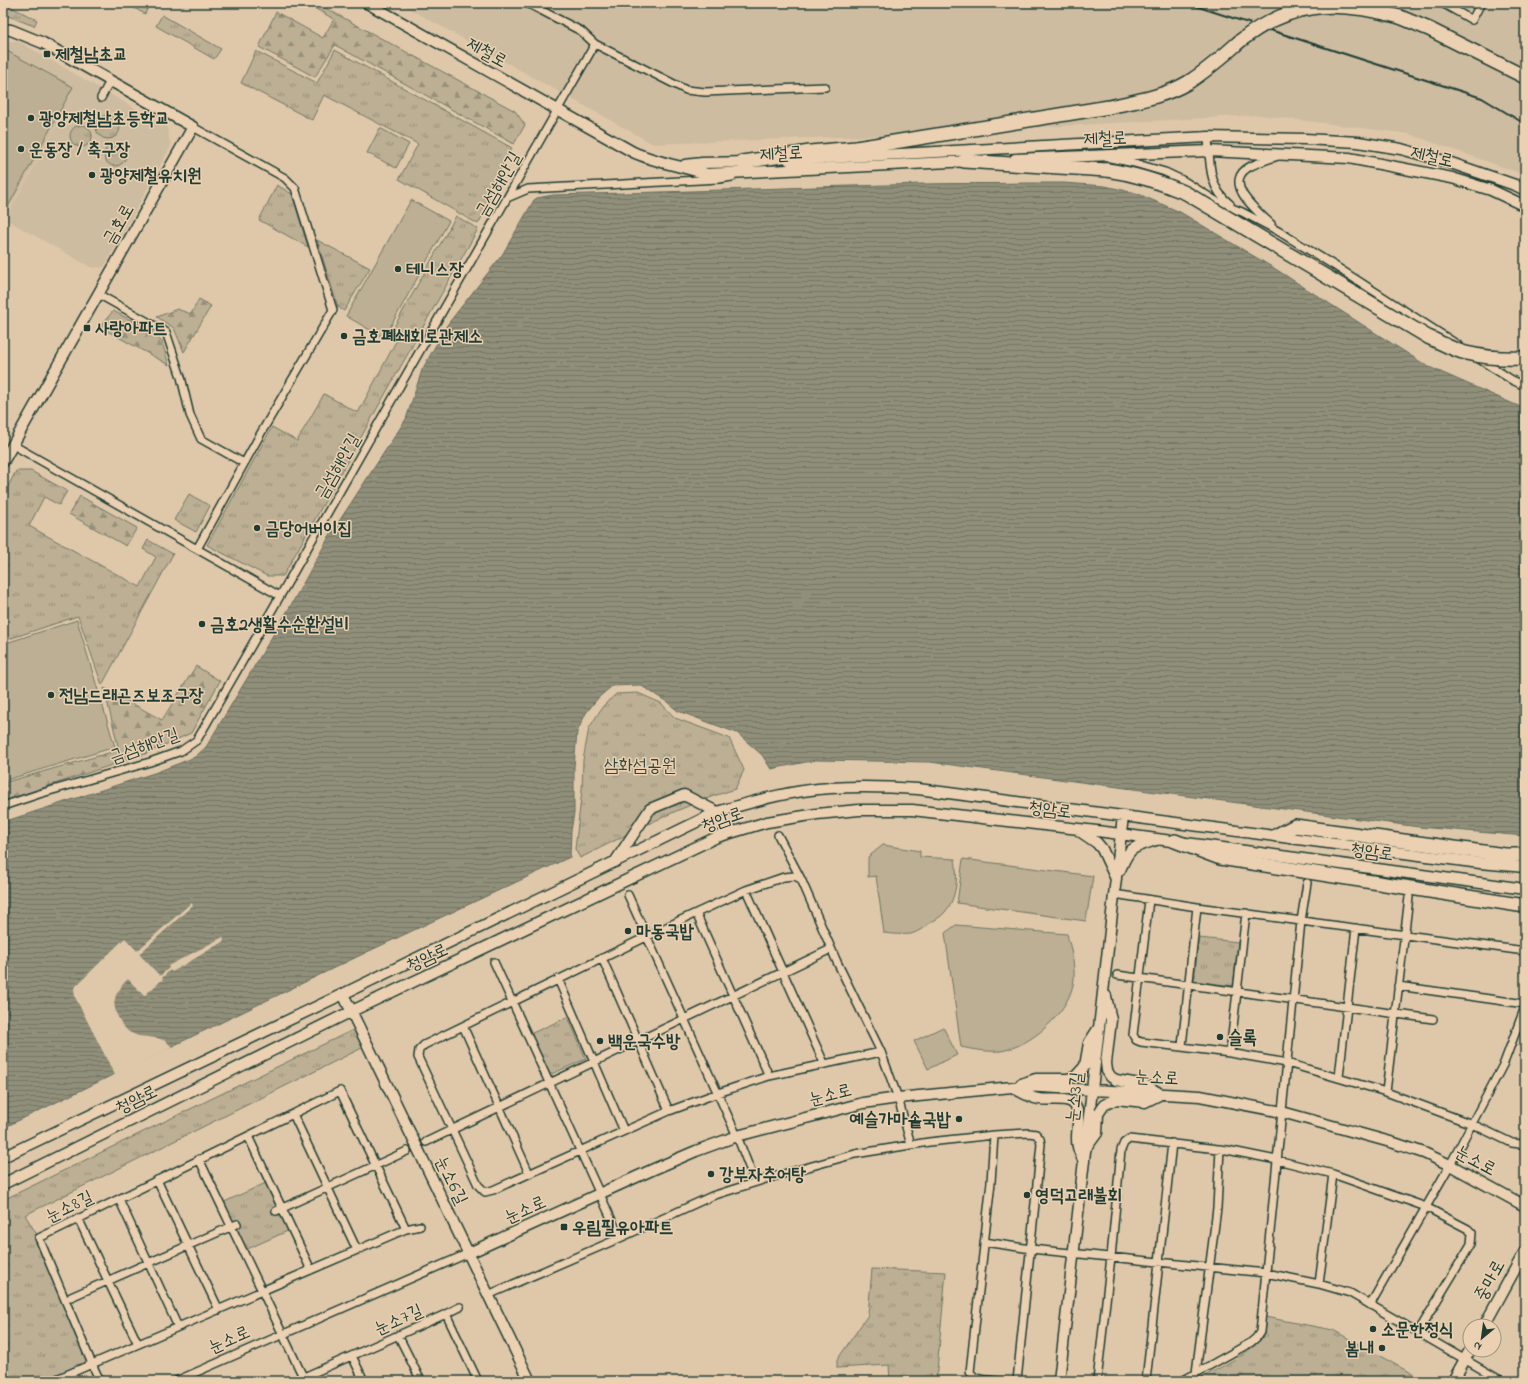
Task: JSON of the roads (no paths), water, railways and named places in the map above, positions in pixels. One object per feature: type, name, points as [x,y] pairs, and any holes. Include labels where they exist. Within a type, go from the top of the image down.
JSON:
[{"type":"highway","points":[[742,162],[810,152],[856,148],[1139,101],[1166,93],[1186,84],[1206,71],[1240,41],[1264,23],[1295,9],[1316,5],[1345,5],[1400,17],[1429,29],[1525,77]]},
{"type":"highway","points":[[964,162],[1107,170],[1129,173],[1157,180],[1186,193],[1428,337],[1466,353],[1525,358]]},
{"type":"highway","points":[[1278,835],[1295,826],[1505,855],[1525,855]]},
{"type":"highway","points":[[1175,841],[1220,858],[1525,906]]},
{"type":"main road","name":"제철로","points":[[367,3],[557,110],[647,158],[707,174],[1094,155],[1209,151],[1349,158],[1452,178],[1491,190],[1525,206]]},
{"type":"main road","points":[[3,29],[11,30],[30,37],[193,127]]},
{"type":"main road","name":"금호로","points":[[3,462],[193,127]]},
{"type":"main road","name":"제철로","points":[[680,166],[702,163],[869,157],[1208,137],[1350,142],[1401,149],[1448,162],[1515,185],[1525,190]]},
{"type":"main road","name":"청암로","points":[[3,1157],[717,812],[756,800],[793,792],[866,786],[918,789],[1278,835],[1480,863],[1525,866]]},
{"type":"main road","points":[[615,862],[650,809],[684,795],[717,812]]},
{"type":"main road","name":"청암로","points":[[3,1184],[352,1011],[717,837],[767,822],[817,814],[859,810],[912,810],[1121,834],[1525,889]]},
{"type":"main road","name":"눈소3길","points":[[1059,1381],[1123,816]]},
{"type":"main road","points":[[1075,829],[1097,843],[1102,849],[1116,879]]},
{"type":"main road","points":[[1116,879],[1127,853],[1136,846],[1158,839]]},
{"type":"main road","points":[[1104,986],[1111,1020],[1106,1063],[1107,1071],[1111,1077],[1116,1080],[1145,1085],[1160,1094]]},
{"type":"main road","name":"눈소6길","points":[[343,994],[530,1381]]},
{"type":"main road","points":[[1012,1087],[1036,1079],[1068,1079],[1075,1077],[1084,1066],[1089,1043],[1099,1028]]},
{"type":"main road","name":"눈소로","points":[[469,1254],[696,1151],[737,1136],[863,1103],[898,1098],[1023,1086],[1200,1096],[1282,1112],[1394,1143],[1424,1153],[1450,1165],[1525,1206]]},
{"type":"main road","points":[[1012,1087],[1038,1099],[1061,1099],[1068,1100],[1074,1104],[1078,1110],[1077,1146],[1084,1162]]},
{"type":"main road","points":[[1086,1149],[1097,1134],[1098,1114],[1104,1105],[1116,1099],[1145,1102],[1160,1094]]},
{"type":"main road","name":"중마로","points":[[1488,1318],[1525,1251]]},
{"type":"main road","points":[[1453,1381],[1465,1360]]},
{"type":"street","points":[[527,3],[581,31],[595,44],[686,90],[705,92],[825,87]]},
{"type":"street","points":[[1442,3],[1472,20],[1481,3]]},
{"type":"street","name":"금섬해안길","points":[[3,806],[181,751],[196,740],[280,596],[595,44]]},
{"type":"street","points":[[101,98],[110,81]]},
{"type":"street","points":[[193,127],[285,178],[294,188],[333,310],[283,394],[197,549]]},
{"type":"street","points":[[1208,137],[1211,178],[1223,199],[1242,212],[1278,232],[1387,299],[1512,380],[1525,386]]},
{"type":"street","points":[[1094,155],[1134,163],[1165,172],[1219,203],[1242,212]]},
{"type":"street","points":[[1278,232],[1244,198],[1240,190],[1239,181],[1243,173],[1250,166],[1282,155],[1298,155]]},
{"type":"street","points":[[507,198],[528,189],[719,179],[771,170]]},
{"type":"street","points":[[98,294],[166,332],[181,377],[190,415],[201,439],[244,463]]},
{"type":"street","points":[[13,445],[280,596]]},
{"type":"street","points":[[778,835],[801,879],[832,949],[881,1052],[898,1098],[911,1145]]},
{"type":"street","points":[[801,879],[795,876],[784,877],[746,890],[696,913],[424,1045],[419,1050],[418,1057],[480,1189],[486,1192],[669,1111],[718,1093],[769,1076],[881,1052]]},
{"type":"street","points":[[1182,1381],[1250,1344],[1260,1332],[1301,921],[1307,884]]},
{"type":"street","points":[[746,890],[824,1064]]},
{"type":"street","points":[[1114,894],[1246,914],[1525,951]]},
{"type":"street","points":[[628,895],[718,1093],[755,1182]]},
{"type":"street","points":[[1386,1092],[1403,934],[1409,897]]},
{"type":"street","points":[[1149,900],[1133,1035],[1136,1040],[1140,1042],[1182,1046],[1287,1063],[1386,1092],[1472,1124],[1512,1143],[1520,1144],[1525,1141]]},
{"type":"street","points":[[1182,1046],[1197,907]]},
{"type":"street","points":[[696,913],[769,1076]]},
{"type":"street","points":[[1230,1053],[1246,914]]},
{"type":"street","points":[[1340,1078],[1356,928]]},
{"type":"street","points":[[426,1142],[832,949]]},
{"type":"street","points":[[602,958],[669,1111]]},
{"type":"street","points":[[494,962],[620,1238]]},
{"type":"street","points":[[1117,976],[1433,1019]]},
{"type":"street","points":[[558,979],[624,1131]]},
{"type":"street","points":[[1370,1305],[1450,1165],[1504,1063],[1525,1005],[1398,986]]},
{"type":"street","points":[[463,1026],[529,1173]]},
{"type":"street","name":"눈소8길","points":[[92,1364],[39,1238],[340,1090],[406,1229]]},
{"type":"street","points":[[293,1114],[357,1250]]},
{"type":"street","points":[[488,1295],[620,1238],[712,1196],[755,1182],[855,1154],[911,1145],[994,1135],[1036,1134],[1040,1139],[1031,1249],[1017,1381]]},
{"type":"street","points":[[994,1135],[970,1372],[978,1379],[1002,1381]]},
{"type":"street","points":[[248,1136],[279,1209],[311,1270]]},
{"type":"street","points":[[1097,1381],[1121,1150],[1124,1143],[1129,1139],[1220,1149],[1277,1160],[1333,1174],[1426,1207],[1468,1229],[1472,1233],[1471,1244],[1418,1332]]},
{"type":"street","points":[[1146,1381],[1172,1143]]},
{"type":"street","points":[[1196,1373],[1217,1208],[1220,1149]]},
{"type":"street","points":[[279,1209],[407,1151]]},
{"type":"street","points":[[199,1159],[234,1225],[262,1291],[304,1379]]},
{"type":"street","points":[[1319,1284],[1333,1174]]},
{"type":"street","points":[[157,1180],[219,1310]]},
{"type":"street","points":[[119,1199],[178,1327]]},
{"type":"street","points":[[78,1218],[138,1344]]},
{"type":"street","points":[[71,1297],[234,1225]]},
{"type":"street","points":[[52,1381],[406,1229],[420,1226]]},
{"type":"street","points":[[984,1242],[1031,1249],[1266,1274],[1319,1284],[1350,1293],[1502,1381]]},
{"type":"street","name":"눈소로","points":[[176,1381],[469,1254]]},
{"type":"street","points":[[446,1314],[460,1307]]},
{"type":"street","name":"눈소7길","points":[[294,1381],[304,1379],[446,1314],[478,1381]]},
{"type":"street","points":[[398,1335],[421,1381]]},
{"type":"street","points":[[352,1356],[364,1381]]},
{"type":"street","points":[[92,1364],[100,1381]]},
{"type":"railway","points":[[1186,3],[1482,98],[1525,124]]},
{"type":"place","name":"제철남초교","points":[[47,54]]},
{"type":"place","name":"광양제철남초등학교","points":[[31,118]]},
{"type":"place","name":"운동장 / 축구장","points":[[21,149]]},
{"type":"place","name":"광양제철유치원","points":[[92,175]]},
{"type":"place","name":"테니스장","points":[[398,269]]},
{"type":"place","name":"사랑아파트","points":[[87,328]]},
{"type":"place","name":"금호폐쇄회로관제소","points":[[344,336]]},
{"type":"place","name":"금당어버이집","points":[[257,528]]},
{"type":"place","name":"금호2생활수순환설비","points":[[202,624]]},
{"type":"place","name":"전남드래곤즈보조구장","points":[[51,695]]},
{"type":"place","name":"마동국밥","points":[[628,931]]},
{"type":"place","name":"슬록","points":[[1220,1037]]},
{"type":"place","name":"백운국수방","points":[[600,1041]]},
{"type":"place","name":"예슬가마솥국밥","points":[[959,1119]]},
{"type":"place","name":"강부자추어탕","points":[[711,1174]]},
{"type":"place","name":"영덕고래불회","points":[[1027,1195]]},
{"type":"place","name":"우림필유아파트","points":[[564,1227]]},
{"type":"place","name":"소문한정식","points":[[1373,1329]]},
{"type":"place","name":"봄내","points":[[1382,1348]]},
{"type":"park label","name":"삼화섬공원","points":[[640,765]]}]
